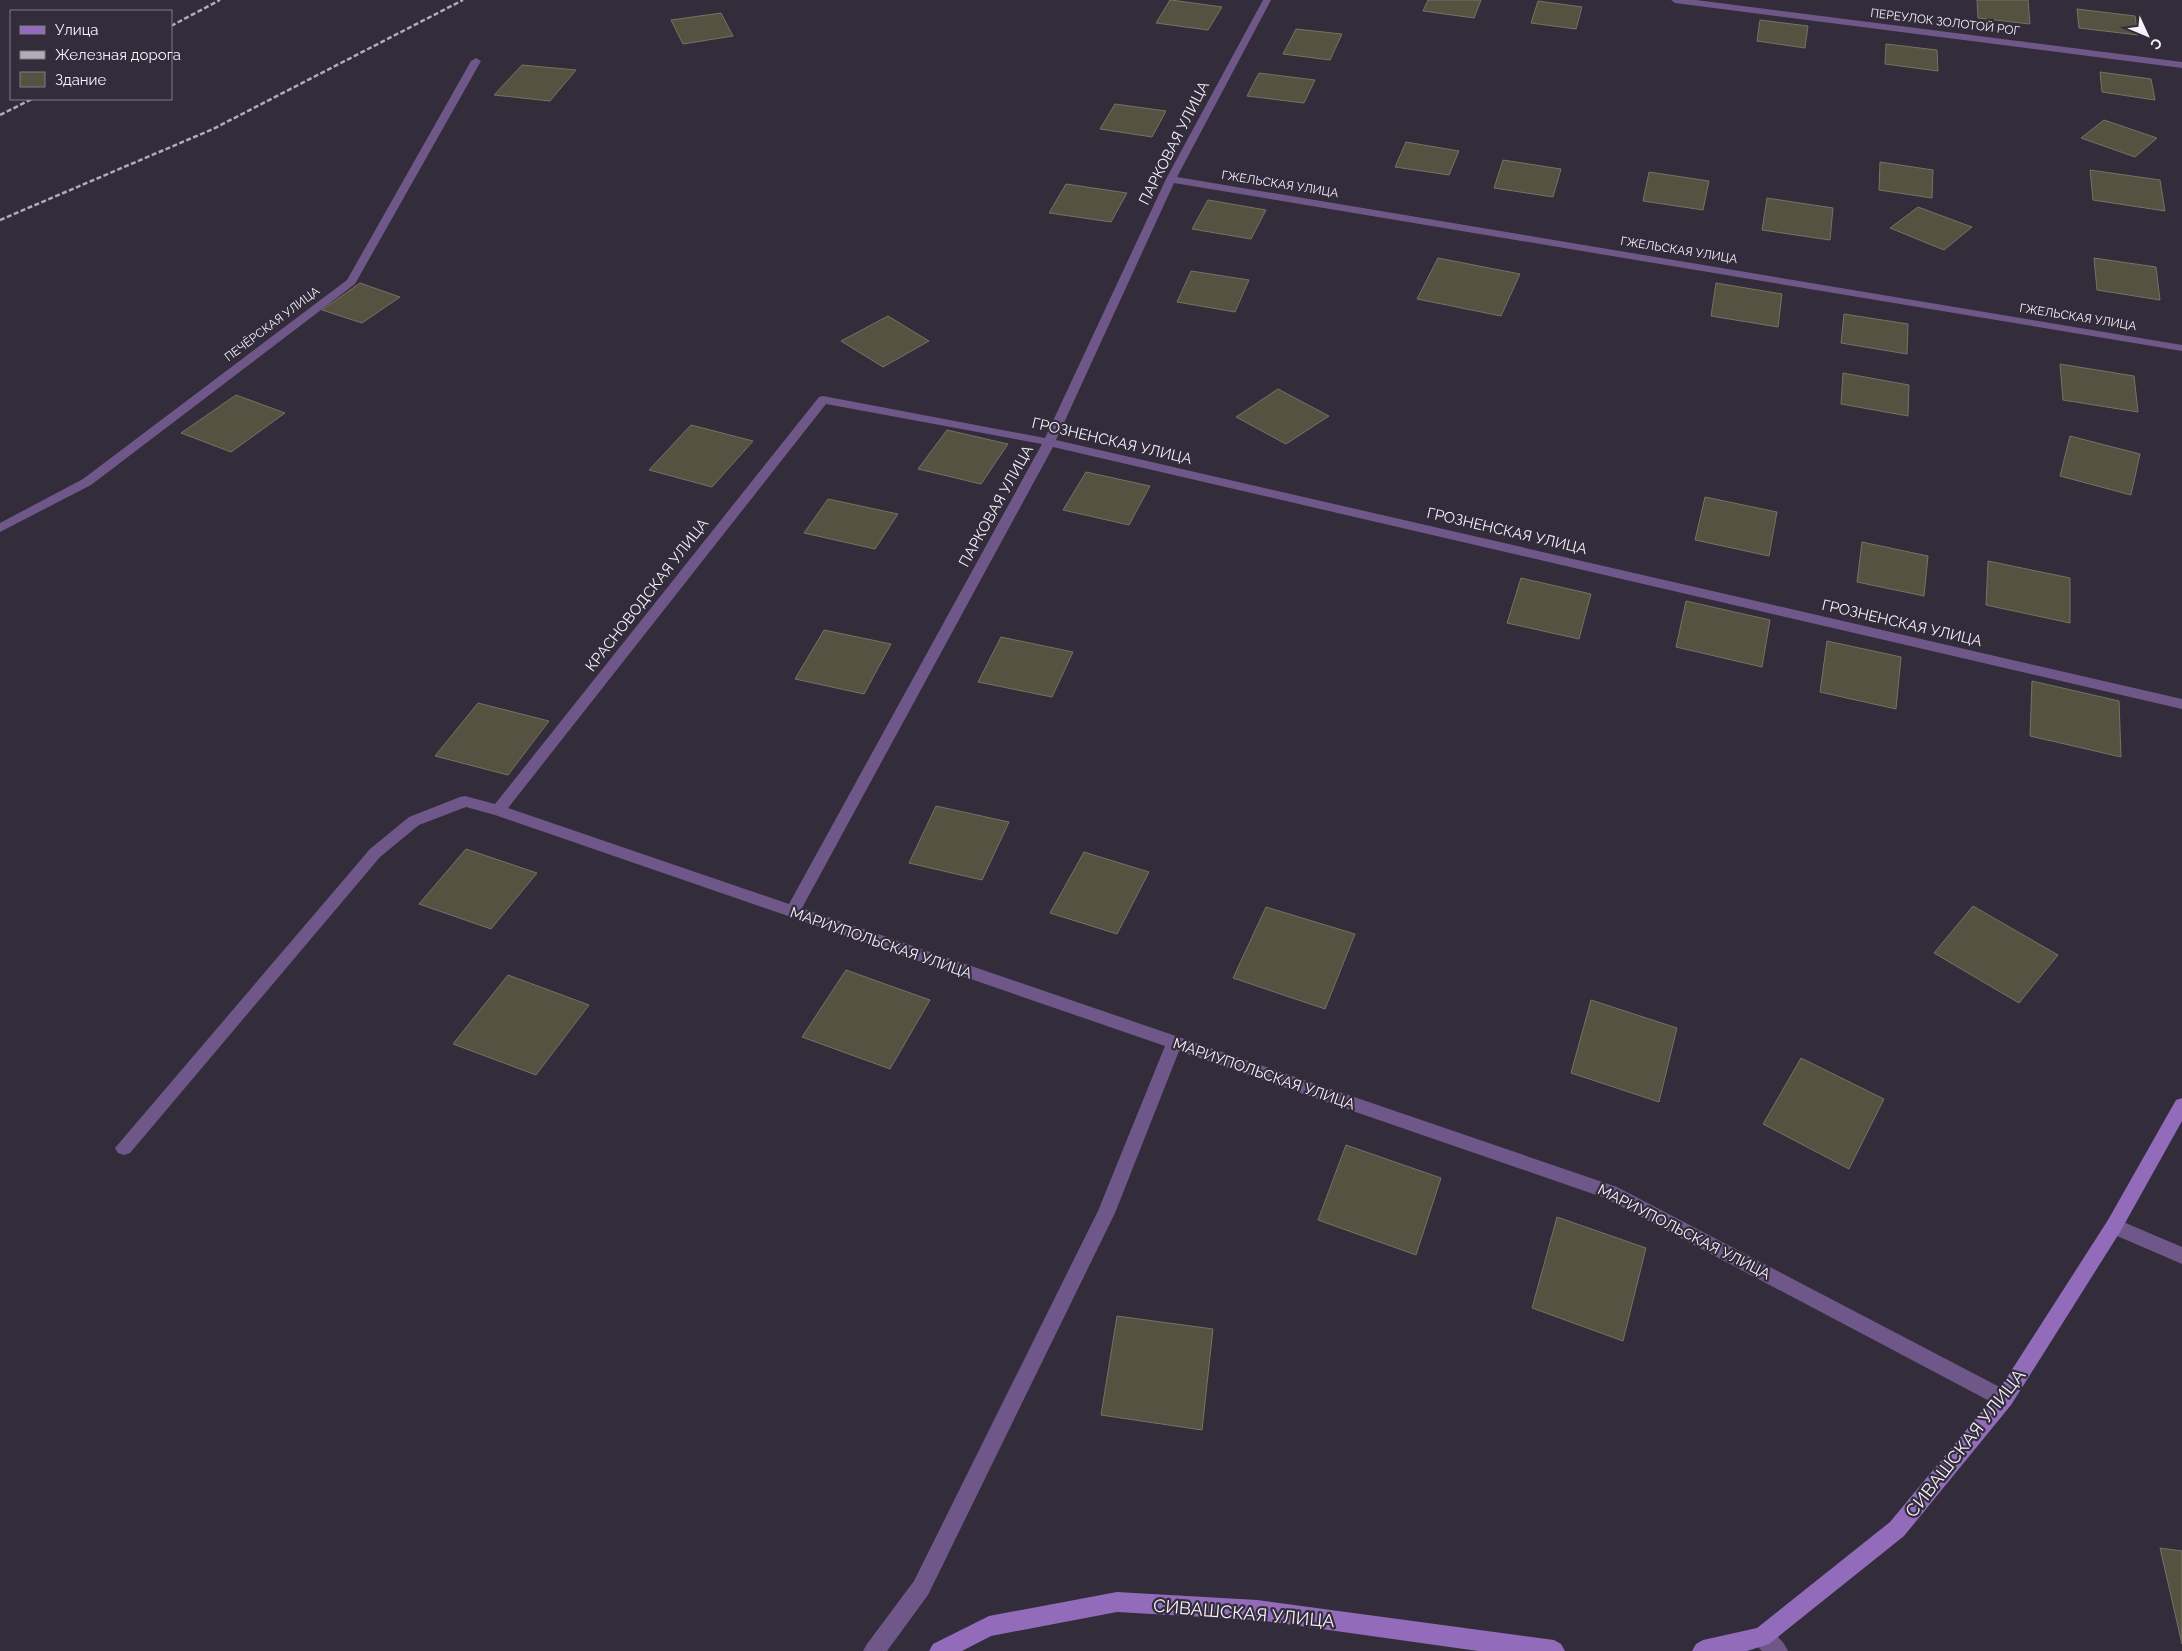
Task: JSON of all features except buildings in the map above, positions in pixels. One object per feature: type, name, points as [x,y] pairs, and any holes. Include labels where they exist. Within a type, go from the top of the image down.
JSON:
[{"type":"street","name":"ПАРКОВАЯ УЛИЦА","points":[[792,912],[1049,442],[1171,180],[1267,0]]},
{"type":"street","name":"ПЕРЕУЛОК ЗОЛОТОЙ РОГ","points":[[1675,0],[2182,65]]},
{"type":"street","name":"ПЕЧЁРСКАЯ УЛИЦА","points":[[0,528],[87,482],[351,282],[476,61]]},
{"type":"street","name":"ГЖЕЛЬСКАЯ УЛИЦА","points":[[1171,180],[2182,348]]},
{"type":"street","name":"ГРОЗНЕНСКАЯ УЛИЦА","points":[[823,400],[1049,442],[2182,704]]},
{"type":"street","name":"КРАСНОВОДСКАЯ УЛИЦА","points":[[498,810],[823,400]]},
{"type":"street","name":"МАРИУПОЛЬСКАЯ УЛИЦА","points":[[124,1148],[374,853],[414,821],[465,801],[498,810],[1611,1192],[2004,1399]]},
{"type":"street","points":[[874,1651],[921,1588],[1106,1213],[1174,1043]]},
{"type":"street","name":"СИВАШСКАЯ УЛИЦА","points":[[1703,1651],[1770,1644],[1897,1530],[2004,1399],[2114,1226],[2182,1105]]},
{"type":"street","points":[[2114,1226],[2182,1256]]},
{"type":"street","name":"СИВАШСКАЯ УЛИЦА","points":[[940,1651],[989,1626],[1117,1602],[1257,1610],[1554,1651]]},
{"type":"railway","points":[[172,25],[220,0]]},
{"type":"railway","points":[[0,220],[213,129],[463,0]]},
{"type":"railway","points":[[0,115],[30,100]]}]
